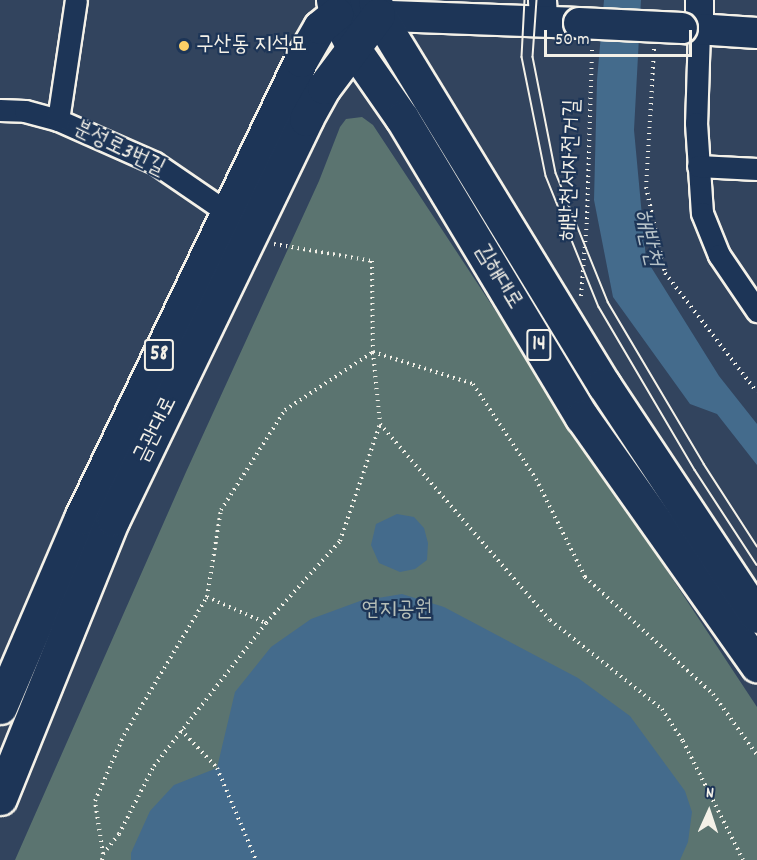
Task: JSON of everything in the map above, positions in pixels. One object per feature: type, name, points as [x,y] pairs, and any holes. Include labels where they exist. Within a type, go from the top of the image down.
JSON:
[{"type":"main road","points":[[335,7],[542,10],[586,28],[690,29],[757,33]]},
{"type":"main road","name":"금관대로","points":[[2,699],[81,518],[301,60],[320,27],[335,7]]},
{"type":"main road","name":"김해대로","points":[[335,7],[354,49],[402,118],[582,417],[757,665]]},
{"type":"main road","name":"금관대로","points":[[0,798],[113,519],[306,119],[324,87],[354,49],[376,7]]},
{"type":"main road","name":"김해대로","points":[[376,7],[604,385],[757,616]]},
{"type":"street","points":[[58,120],[76,0]]},
{"type":"street","points":[[699,0],[690,29],[702,213],[719,255],[757,310]]},
{"type":"street","name":"분성로3번길","points":[[0,110],[25,111],[58,120],[155,163],[228,213]]},
{"type":"street","points":[[698,166],[757,169]]},
{"type":"path","name":"해반천서자전거길","points":[[581,297],[587,219],[586,28]]},
{"type":"path","points":[[654,43],[646,187],[665,273],[757,392]]},
{"type":"path","points":[[103,854],[119,834],[153,766],[266,623],[340,541],[380,424],[373,352],[372,261],[248,239]]},
{"type":"path","points":[[102,860],[95,801],[124,735],[207,597],[221,510],[285,410],[373,352]]},
{"type":"path","points":[[373,352],[473,384],[536,479],[585,577],[713,694],[757,755]]},
{"type":"path","points":[[380,424],[550,620],[662,709],[683,741],[743,860]]},
{"type":"path","points":[[207,597],[266,623]]},
{"type":"path","points":[[182,730],[217,768],[256,860]]},
{"type":"green space","name":"연지공원","points":[[362,117],[373,125],[757,707],[757,860],[15,860],[186,472],[319,181],[340,127],[346,119]]},
{"type":"water","name":"해반천","points":[[604,0],[641,0],[634,130],[646,259],[719,376],[757,424],[757,465],[717,414],[690,404],[613,297],[594,200],[597,80]]},
{"type":"water","points":[[397,514],[414,517],[424,528],[428,543],[427,560],[415,569],[400,572],[379,563],[371,545],[376,524]]},
{"type":"water","points":[[402,594],[444,607],[578,678],[630,716],[685,791],[692,812],[688,842],[680,860],[131,860],[131,853],[150,811],[174,785],[217,768],[235,692],[271,647],[311,619],[360,601]]},
{"type":"tram line","points":[[525,0],[522,57],[546,176],[599,307],[695,470],[757,565]]},
{"type":"tram line","points":[[537,0],[533,57],[556,173],[608,302],[704,464],[757,546]]},
{"type":"place","name":"구산동 지석묘","points":[[184,46]]}]
